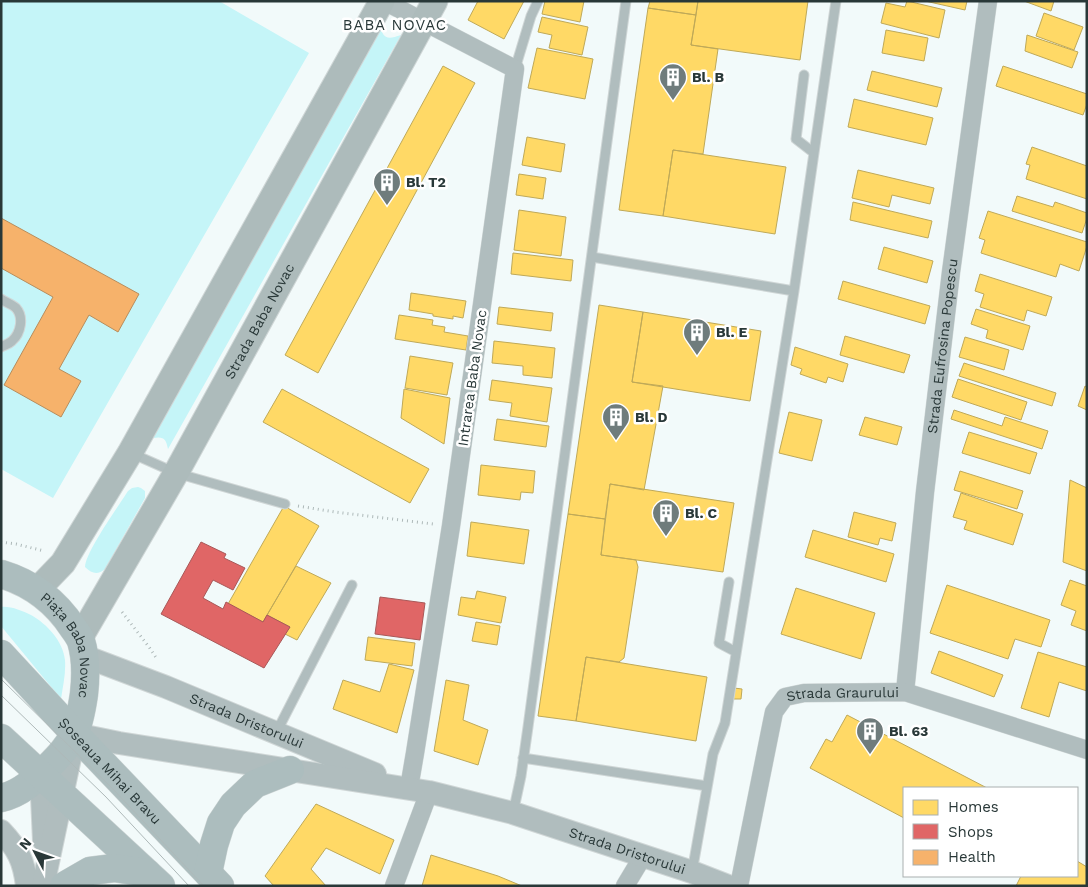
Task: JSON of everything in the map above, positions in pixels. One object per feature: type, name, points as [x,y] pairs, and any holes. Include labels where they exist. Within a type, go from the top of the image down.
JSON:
[{"type":"main road","points":[[37,590],[63,563],[130,453],[383,1]]},
{"type":"main road","name":"Strada Baba Novac","points":[[82,648],[105,596],[176,473],[429,12]]},
{"type":"main road","name":"Piața Baba Novac","points":[[1,574],[23,582],[37,590],[68,619],[82,648],[85,683],[82,709],[75,734],[61,754],[41,775],[25,788],[1,798]]},
{"type":"main road","name":"Șoseaua Mihai Bravu","points":[[1,654],[214,879]]},
{"type":"main road","points":[[1,738],[154,879]]},
{"type":"main road","points":[[214,879],[214,845],[221,823],[233,805],[255,784],[290,770]]},
{"type":"main road","points":[[45,885],[90,871],[114,868],[154,879]]},
{"type":"street","points":[[383,1],[429,12],[515,69]]},
{"type":"street","name":"Strada Eufrosina Popescu","points":[[905,692],[925,492],[949,291],[988,1]]},
{"type":"street","name":"Intrarea Baba Novac","points":[[394,886],[419,790],[415,753],[451,526],[515,69]]},
{"type":"street","name":"Strada Dristorului","points":[[82,648],[166,687],[419,790]]},
{"type":"street","name":"Strada Graurului","points":[[739,886],[774,712],[785,697],[804,693],[905,692],[1087,750]]},
{"type":"street","points":[[45,885],[75,734]]},
{"type":"street","name":"Strada Dristorului","points":[[75,734],[119,743],[419,790],[514,813],[692,872],[728,886]]},
{"type":"street","points":[[41,775],[45,885]]},
{"type":"street","points":[[1,831],[14,845],[23,863],[45,885]]},
{"type":"street","points":[[625,886],[643,856]]},
{"type":"lane","points":[[515,69],[531,16],[538,1]]},
{"type":"lane","points":[[514,813],[530,718],[626,1]]},
{"type":"lane","points":[[692,872],[713,754],[725,723],[794,291],[836,1]]},
{"type":"lane","points":[[804,75],[796,140],[814,153]]},
{"type":"lane","points":[[592,257],[794,291]]},
{"type":"lane","points":[[1,300],[15,307],[21,322],[18,333],[12,342],[1,347]]},
{"type":"lane","points":[[130,453],[176,473],[285,504]]},
{"type":"lane","points":[[729,582],[719,643],[736,652]]},
{"type":"lane","points":[[276,733],[352,585]]},
{"type":"lane","points":[[523,758],[707,786]]},
{"type":"path","points":[[285,504],[451,526]]},
{"type":"path","points":[[1,542],[43,551],[63,563]]},
{"type":"path","points":[[105,596],[119,608],[149,647],[164,671],[166,687]]},
{"type":"shaded area","points":[[1,1],[219,1],[309,53],[53,498],[1,469]]},
{"type":"shaded area","points":[[380,23],[382,32],[386,37],[401,35],[168,449],[164,439],[160,437],[153,438],[276,218]]},
{"type":"shaded area","points":[[138,487],[145,491],[145,498],[105,569],[97,573],[90,571],[85,567],[96,540],[128,491]]},
{"type":"shaded area","points":[[1,607],[13,608],[31,615],[43,623],[58,640],[65,660],[65,675],[61,699],[1,626]]},
{"type":"building: Homes","points":[[478,1],[524,1],[504,39],[468,20]]},
{"type":"building: Homes","points":[[545,1],[584,1],[580,22],[542,14]]},
{"type":"building: Homes","points":[[650,1],[698,1],[696,15],[648,8]]},
{"type":"building: Homes","points":[[698,1],[808,1],[800,60],[691,45]]},
{"type":"building: Homes","points":[[907,1],[945,10],[939,38],[881,23],[886,3],[905,7]]},
{"type":"building: Homes","points":[[925,1],[967,1],[965,10]]},
{"type":"building: Homes","points":[[1024,1],[1054,1],[1051,11]]},
{"type":"building: Homes","name":"Bl. B","points":[[648,8],[696,15],[691,45],[718,49],[703,154],[673,150],[663,216],[619,210]]},
{"type":"building: Homes","points":[[1044,13],[1083,27],[1074,50],[1036,36]]},
{"type":"building: Homes","points":[[542,17],[588,27],[582,55],[549,48],[552,35],[538,32]]},
{"type":"building: Homes","points":[[886,30],[928,38],[924,61],[882,53]]},
{"type":"building: Homes","points":[[1027,35],[1078,52],[1072,68],[1025,51]]},
{"type":"building: Homes","points":[[537,48],[593,59],[585,99],[528,88]]},
{"type":"building: Homes","name":"Bl. T2","points":[[443,66],[475,83],[318,373],[285,355]]},
{"type":"building: Homes","points":[[1003,66],[1087,94],[1087,104],[1083,115],[996,86]]},
{"type":"building: Homes","points":[[872,71],[942,88],[937,107],[867,90]]},
{"type":"building: Homes","points":[[854,99],[933,118],[926,145],[848,127]]},
{"type":"building: Homes","points":[[527,137],[565,144],[561,172],[522,165]]},
{"type":"building: Homes","points":[[1032,147],[1087,166],[1087,199],[1026,179],[1030,165],[1026,164]]},
{"type":"building: Homes","points":[[673,150],[786,167],[775,234],[663,216]]},
{"type":"building: Homes","points":[[858,170],[934,188],[930,204],[892,195],[889,207],[852,198]]},
{"type":"building: Homes","points":[[519,174],[546,178],[543,199],[516,195]]},
{"type":"building: Homes","points":[[1017,196],[1053,207],[1055,202],[1087,213],[1082,233],[1012,211]]},
{"type":"building: Homes","points":[[853,202],[932,221],[928,238],[850,220]]},
{"type":"building: Homes","points":[[519,210],[566,217],[561,256],[514,250]]},
{"type":"building: Homes","points":[[988,211],[1087,242],[1079,271],[1060,264],[1056,277],[981,253],[985,240],[979,238]]},
{"type":"building: Homes","points":[[884,247],[933,261],[927,283],[878,269]]},
{"type":"building: Homes","points":[[513,253],[573,260],[571,281],[511,274]]},
{"type":"building: Homes","points":[[980,274],[1052,297],[1046,316],[1027,310],[1024,321],[980,307],[984,294],[975,291]]},
{"type":"building: Homes","points":[[843,281],[930,306],[925,324],[838,299]]},
{"type":"building: Homes","points":[[411,293],[466,301],[463,318],[453,316],[453,319],[409,310]]},
{"type":"building: Homes","name":"Bl. D","points":[[599,305],[643,312],[632,382],[663,386],[644,490],[610,484],[605,519],[568,514]]},
{"type":"building: Homes","points":[[499,307],[553,313],[551,331],[497,324]]},
{"type":"building: Homes","points":[[976,309],[1030,326],[1023,350],[986,338],[988,330],[971,324]]},
{"type":"building: Homes","name":"Bl. E","points":[[643,312],[761,331],[750,401],[632,382]]},
{"type":"building: Homes","points":[[399,315],[433,320],[432,325],[445,327],[444,332],[468,336],[466,350],[395,339]]},
{"type":"building: Homes","points":[[845,336],[910,355],[904,373],[840,355]]},
{"type":"building: Homes","points":[[965,337],[1009,350],[1004,370],[959,357]]},
{"type":"building: Homes","points":[[494,341],[555,348],[552,378],[523,375],[523,366],[492,363]]},
{"type":"building: Homes","points":[[795,347],[848,364],[843,382],[828,377],[826,383],[800,374],[802,369],[791,365]]},
{"type":"building: Homes","points":[[410,356],[453,363],[447,395],[405,388]]},
{"type":"building: Homes","points":[[964,363],[1056,393],[1052,406],[959,376]]},
{"type":"building: Homes","points":[[958,379],[1027,402],[1021,420],[952,397]]},
{"type":"building: Homes","points":[[492,380],[552,388],[547,422],[510,416],[512,403],[489,400]]},
{"type":"building: Homes","points":[[1085,386],[1087,387],[1087,410],[1078,406]]},
{"type":"building: Homes","points":[[282,389],[429,469],[410,503],[263,422]]},
{"type":"building: Homes","points":[[404,389],[450,398],[444,444],[401,418]]},
{"type":"building: Homes","points":[[954,410],[1002,426],[1005,417],[1048,431],[1042,449],[951,419]]},
{"type":"building: Homes","points":[[789,412],[822,420],[812,461],[779,453]]},
{"type":"building: Homes","points":[[865,417],[902,427],[897,445],[859,435]]},
{"type":"building: Homes","points":[[497,419],[549,426],[546,447],[494,440]]},
{"type":"building: Homes","points":[[969,432],[1037,453],[1030,474],[962,453]]},
{"type":"building: Homes","points":[[481,465],[535,471],[533,493],[521,492],[520,500],[478,495]]},
{"type":"building: Homes","points":[[960,471],[1023,491],[1017,509],[954,490]]},
{"type":"building: Homes","points":[[1070,480],[1087,488],[1087,571],[1063,562]]},
{"type":"building: Homes","name":"Bl. C","points":[[610,484],[734,503],[723,572],[601,555]]},
{"type":"building: Homes","points":[[961,493],[1023,514],[1013,545],[964,529],[967,521],[953,517]]},
{"type":"building: Homes","points":[[284,506],[319,526],[263,622],[228,604]]},
{"type":"building: Homes","points":[[854,512],[896,523],[892,541],[880,538],[878,545],[848,537]]},
{"type":"building: Homes","points":[[568,514],[605,519],[601,555],[636,560],[638,567],[624,658],[619,662],[586,657],[576,721],[538,716]]},
{"type":"building: Homes","points":[[471,522],[529,530],[524,564],[467,556]]},
{"type":"building: Homes","points":[[813,530],[894,554],[886,582],[805,557]]},
{"type":"building: Homes","points":[[296,566],[331,583],[297,640],[285,634],[290,627],[267,615]]},
{"type":"building: Homes","points":[[1070,580],[1087,586],[1087,631],[1071,625],[1076,611],[1061,605]]},
{"type":"building: Homes","points":[[947,585],[1050,620],[1041,647],[1015,639],[1008,659],[930,633]]},
{"type":"building: Homes","points":[[796,588],[875,613],[861,659],[781,634]]},
{"type":"building: Homes","points":[[477,591],[506,597],[501,623],[458,615],[461,597],[475,599]]},
{"type":"building: Homes","points":[[476,622],[500,626],[497,645],[472,641]]},
{"type":"building: Homes","points":[[368,637],[415,643],[412,666],[365,660]]},
{"type":"building: Homes","points":[[939,651],[1003,675],[994,697],[931,673]]},
{"type":"building: Homes","points":[[1038,652],[1087,667],[1087,691],[1059,682],[1049,717],[1021,708]]},
{"type":"building: Homes","points":[[586,657],[707,677],[696,741],[576,721]]},
{"type":"building: Homes","points":[[389,664],[414,670],[397,733],[333,709],[343,680],[380,692]]},
{"type":"building: Homes","points":[[446,680],[469,685],[463,720],[488,730],[478,765],[434,751]]},
{"type":"building: Homes","points":[[734,688],[742,689],[741,699],[733,699]]},
{"type":"building: Homes","name":"Bl. 63","points":[[847,715],[985,787],[903,787],[903,817],[810,768],[826,739],[832,742]]},
{"type":"building: Homes","points":[[316,804],[394,840],[380,874],[326,848],[311,869],[326,886],[274,886],[265,876]]},
{"type":"building: Homes","points":[[431,855],[498,876],[522,886],[422,886]]},
{"type":"building: Homes","points":[[1078,862],[1087,867],[1087,886],[1016,886],[1020,877],[1078,877]]},
{"type":"building: Shops","points":[[201,542],[226,554],[224,558],[245,568],[233,590],[213,580],[203,598],[223,609],[226,602],[263,622],[267,615],[290,627],[264,668],[161,614]]},
{"type":"building: Shops","points":[[380,597],[425,603],[420,640],[375,634]]},
{"type":"building: Health","points":[[1,218],[139,294],[118,332],[89,315],[59,369],[81,381],[61,417],[4,385],[53,297],[1,268]]},
{"type":"tram line","points":[[1,679],[113,789],[204,886]]},
{"type":"tram line","points":[[1,695],[106,797],[189,886]]},
{"type":"place","name":"Bl. B","points":[[673,101]]},
{"type":"place","name":"Bl. T2","points":[[387,206]]},
{"type":"place","name":"Bl. E","points":[[697,356]]},
{"type":"place","name":"Bl. D","points":[[616,441]]},
{"type":"place","name":"Bl. C","points":[[666,537]]},
{"type":"place","name":"Bl. 63","points":[[870,755]]},
{"type":"district","name":"BABA NOVAC","points":[[395,25]]}]
